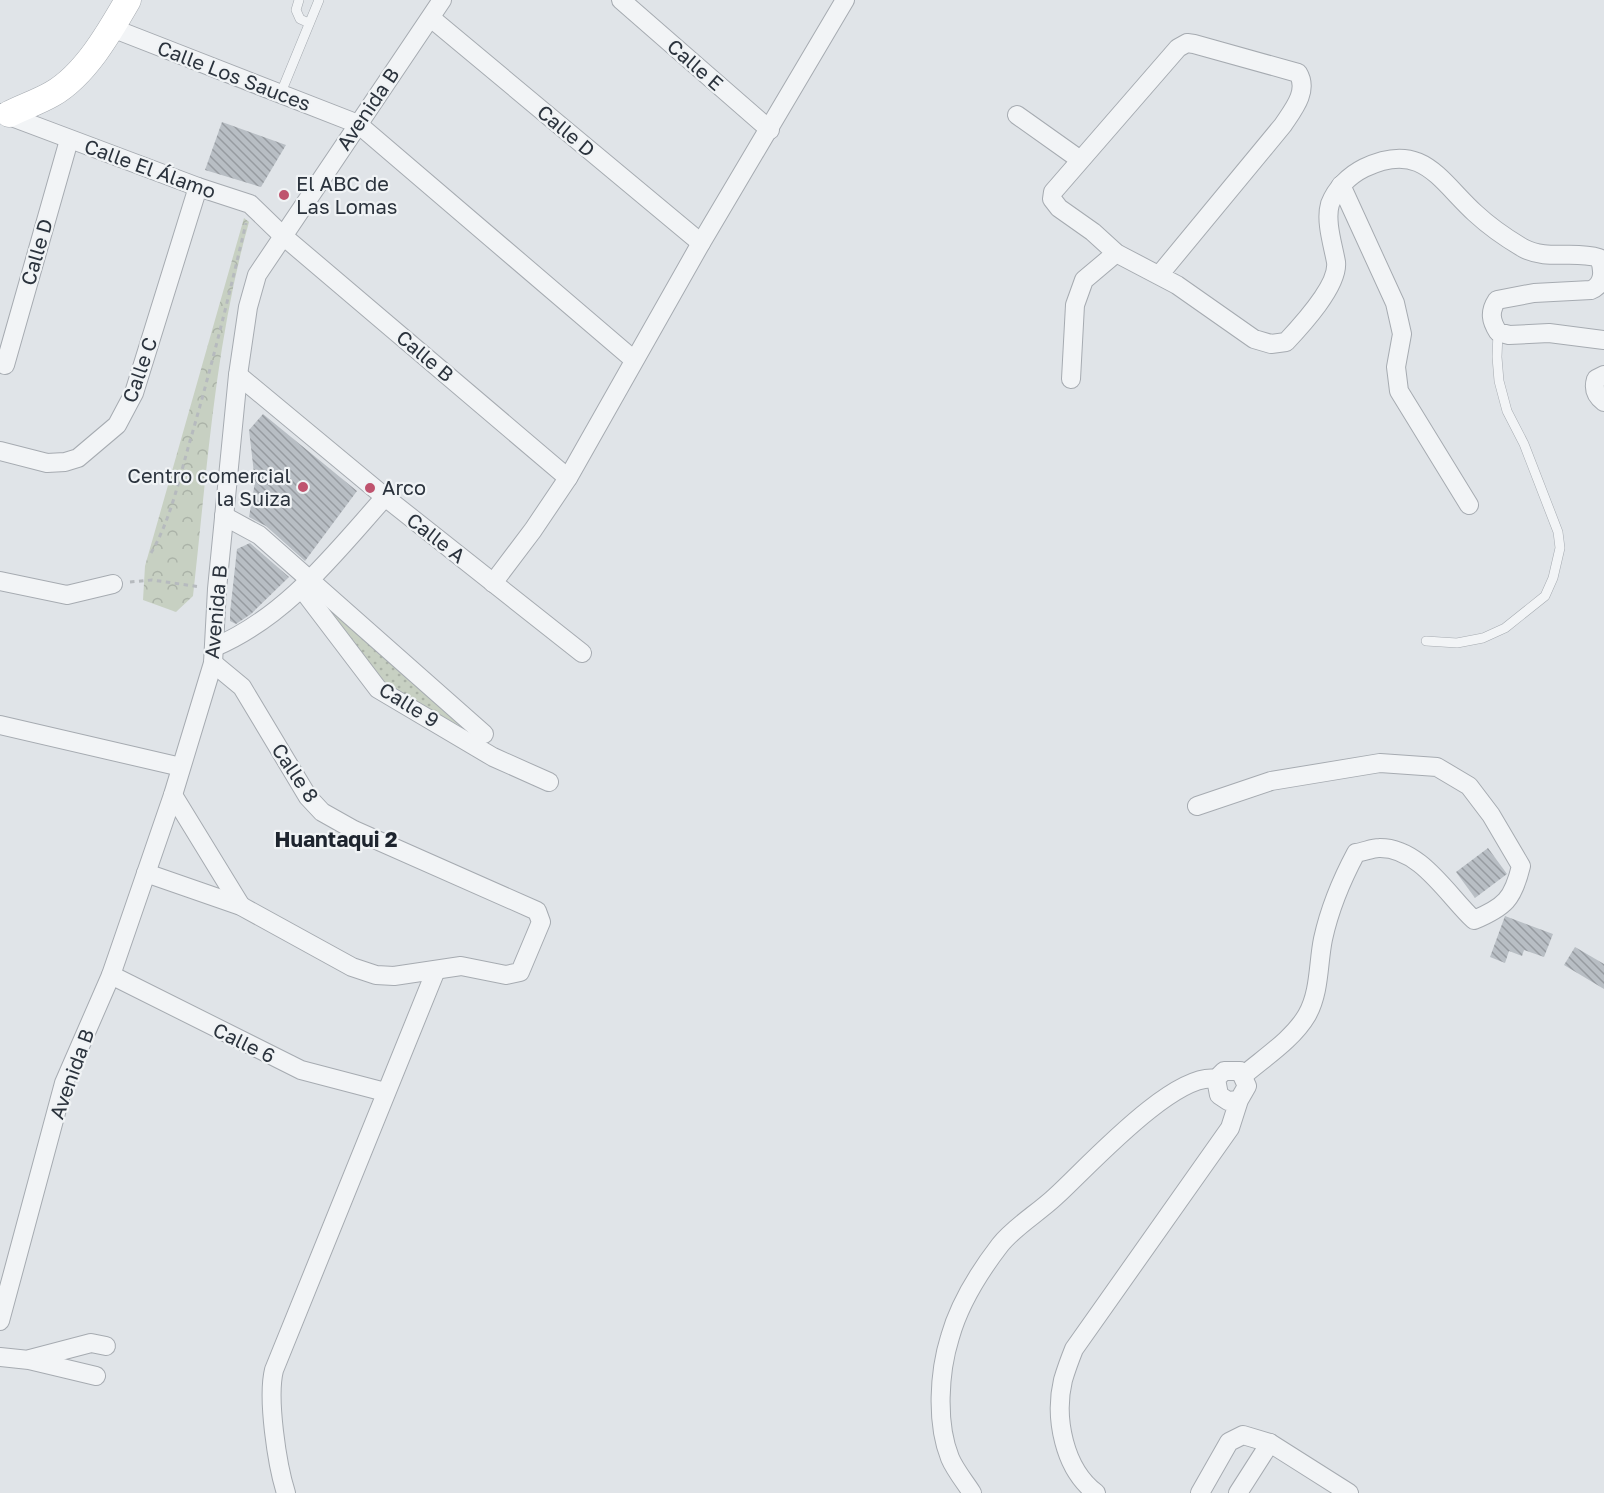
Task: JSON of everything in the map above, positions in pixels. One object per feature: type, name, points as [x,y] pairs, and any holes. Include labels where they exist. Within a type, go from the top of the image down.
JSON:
[{"type":"street","points":[[4,113],[52,94],[65,85],[111,28],[128,0]]},
{"type":"street","name":"Avenida B","points":[[1,1312],[64,1083],[111,975],[173,795],[214,655],[217,589],[238,375],[248,307],[257,275],[442,0]]},
{"type":"street","name":"Calle E","points":[[621,0],[770,130]]},
{"type":"street","points":[[493,583],[568,478],[701,243],[770,130],[840,2]]},
{"type":"street","name":"Calle D","points":[[430,18],[701,243]]},
{"type":"street","name":"Calle Los Sauces","points":[[111,28],[358,124]]},
{"type":"street","points":[[1160,274],[1283,125],[1298,102],[1302,86],[1298,73],[1186,43],[1178,48],[1062,178],[1052,199],[1059,208],[1093,232],[1116,253],[1160,274],[1254,339],[1271,344],[1286,342],[1332,283],[1336,265],[1329,215],[1330,203],[1341,185],[1355,172],[1373,164],[1403,159],[1421,164],[1438,173],[1474,212],[1499,233],[1524,249],[1545,255],[1582,255],[1599,258],[1604,275],[1597,288],[1586,291],[1534,293],[1497,300],[1492,308],[1491,317],[1498,332],[1509,335],[1549,333],[1604,340]]},
{"type":"street","name":"Calle El Álamo","points":[[4,113],[69,140],[250,204],[282,235]]},
{"type":"street","points":[[1017,115],[1079,159]]},
{"type":"street","points":[[358,124],[634,360]]},
{"type":"street","name":"Calle D","points":[[5,365],[69,140]]},
{"type":"street","points":[[1341,185],[1395,303],[1402,334],[1396,368],[1399,391],[1469,505]]},
{"type":"street","name":"Calle C","points":[[0,451],[47,463],[65,462],[78,458],[117,425],[134,393],[198,187]]},
{"type":"street","name":"Calle B","points":[[282,235],[568,478]]},
{"type":"street","points":[[1071,380],[1075,305],[1084,280],[1116,253]]},
{"type":"street","name":"Calle A","points":[[238,375],[385,497],[582,653]]},
{"type":"street","points":[[1604,375],[1596,379],[1594,386],[1595,393],[1604,402]]},
{"type":"street","points":[[214,655],[307,585],[385,497]]},
{"type":"street","points":[[224,516],[259,535],[307,585],[484,734]]},
{"type":"street","points":[[0,581],[67,595],[113,584]]},
{"type":"street","name":"Calle 9","points":[[307,585],[378,689],[494,757],[549,782]]},
{"type":"street","name":"Calle 8","points":[[214,655],[242,687],[302,788],[322,812],[354,830],[537,911],[541,922],[520,972],[506,975],[461,966],[436,970]]},
{"type":"street","points":[[0,725],[181,767]]},
{"type":"street","points":[[1197,806],[1271,781],[1380,763],[1437,767],[1468,786],[1491,815],[1521,866],[1515,889],[1499,910],[1474,920],[1426,868],[1398,851],[1380,848],[1356,853],[1338,887],[1331,908],[1323,940],[1315,994],[1307,1014],[1295,1030],[1244,1075]]},
{"type":"street","points":[[173,795],[240,906]]},
{"type":"street","points":[[146,873],[240,906],[351,967],[376,975],[394,976],[436,970]]},
{"type":"street","points":[[286,1493],[281,1477],[271,1382],[385,1092],[436,970]]},
{"type":"street","name":"Calle 6","points":[[111,975],[301,1070],[385,1092]]},
{"type":"street","points":[[1216,1079],[1229,1069],[1244,1075]]},
{"type":"street","points":[[1096,1493],[1088,1486],[1069,1457],[1059,1421],[1063,1381],[1074,1349],[1230,1128],[1239,1100],[1246,1091],[1244,1075]]},
{"type":"street","points":[[972,1493],[950,1458],[941,1393],[950,1337],[966,1299],[1001,1243],[1056,1196],[1110,1142],[1144,1114],[1190,1083],[1207,1077],[1216,1079]]},
{"type":"street","points":[[1216,1079],[1216,1090],[1223,1099],[1239,1100]]},
{"type":"street","points":[[29,1360],[92,1343],[106,1346]]},
{"type":"street","points":[[0,1358],[29,1360],[96,1376]]},
{"type":"street","points":[[1200,1493],[1229,1442],[1243,1435],[1270,1443],[1349,1493]]},
{"type":"street","points":[[1238,1493],[1270,1443]]},
{"type":"lane","points":[[299,0],[296,10],[300,19],[309,23]]},
{"type":"lane","points":[[280,95],[319,0]]},
{"type":"lane","points":[[1426,641],[1457,643],[1483,638],[1505,628],[1545,596],[1553,578],[1560,548],[1558,532],[1524,444],[1507,411],[1498,373],[1498,332]]},
{"type":"path","points":[[151,553],[162,534],[217,347],[250,204]]},
{"type":"path","points":[[113,584],[152,580],[217,589]]},
{"type":"green space","points":[[244,218],[249,222],[237,268],[220,361],[193,596],[176,612],[143,600],[145,566]]},
{"type":"green space","points":[[315,594],[479,737],[381,681]]},
{"type":"building","points":[[222,122],[286,145],[261,187],[205,170]]},
{"type":"building","name":"Centro comercial la Suiza","points":[[263,414],[357,491],[305,561],[266,526],[249,517],[255,482],[249,430]]},
{"type":"building","points":[[250,543],[289,577],[251,614],[236,624],[230,621],[230,613],[237,549]]},
{"type":"building","points":[[1488,848],[1507,874],[1475,898],[1456,872]]},
{"type":"building","points":[[1505,916],[1553,934],[1544,957],[1524,950],[1522,956],[1509,951],[1505,963],[1490,957]]},
{"type":"building","points":[[1575,947],[1604,964],[1604,989],[1564,965]]},
{"type":"place","name":"El ABC de Las Lomas","points":[[284,195]]},
{"type":"place","name":"Centro comercial la Suiza","points":[[303,487]]},
{"type":"place","name":"Arco","points":[[370,488]]},
{"type":"district","name":"Huantaqui 2","points":[[336,840]]}]
